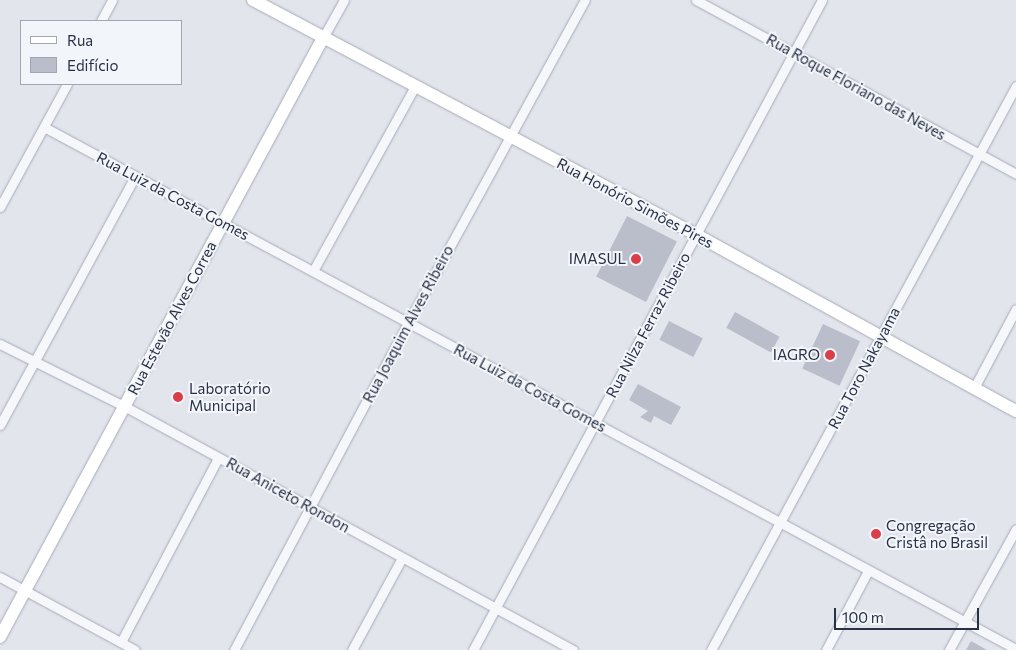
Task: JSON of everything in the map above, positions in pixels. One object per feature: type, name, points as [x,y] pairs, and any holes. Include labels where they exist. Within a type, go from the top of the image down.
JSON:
[{"type":"main road","name":"Rua Honório Simões Pires","points":[[252,0],[324,36],[510,137],[695,234],[1016,411]]},
{"type":"main road","name":"Rua Estevão Alves Correa","points":[[0,637],[324,36]]},
{"type":"street","points":[[102,20],[112,0]]},
{"type":"street","name":"Rua Estevão Alves Correa","points":[[324,36],[344,0]]},
{"type":"street","name":"Rua Joaquim Alves Ribeiro","points":[[234,650],[408,323],[584,0]]},
{"type":"street","name":"Rua Roque Floriano das Neves","points":[[696,0],[1016,174]]},
{"type":"street","name":"Rua Nilza Ferraz Ribeiro","points":[[473,650],[822,0]]},
{"type":"street","points":[[0,207],[66,85]]},
{"type":"street","points":[[313,271],[415,86]]},
{"type":"street","name":"Rua Toro Nakayama","points":[[711,650],[1016,86]]},
{"type":"street","name":"Rua Luiz da Costa Gomes","points":[[44,127],[1016,649]]},
{"type":"street","points":[[0,425],[135,176]]},
{"type":"street","points":[[974,388],[1016,309]]},
{"type":"street","name":"Rua Aniceto Rondon","points":[[0,344],[124,406],[573,650]]},
{"type":"street","points":[[121,642],[218,458]]},
{"type":"street","points":[[949,650],[1016,529]]},
{"type":"street","points":[[352,650],[402,558]]},
{"type":"street","points":[[826,650],[868,571]]},
{"type":"street","points":[[0,577],[135,650]]},
{"type":"building","name":"IMASUL","points":[[627,216],[677,241],[646,302],[596,277]]},
{"type":"building","points":[[735,312],[780,337],[771,352],[726,328]]},
{"type":"building","points":[[669,321],[703,338],[693,357],[659,340]]},
{"type":"building","name":"IAGRO","points":[[823,324],[860,341],[839,386],[802,368]]},
{"type":"building","points":[[638,384],[681,407],[671,425],[654,416],[651,423],[640,417],[648,411],[629,400]]},
{"type":"building","points":[[971,641],[987,650],[966,650]]},
{"type":"place","name":"IMASUL","points":[[636,259]]},
{"type":"place","name":"IAGRO","points":[[830,355]]},
{"type":"place","name":"Laboratório Municipal","points":[[178,397]]},
{"type":"place","name":"Congregação Cristâ no Brasil","points":[[876,534]]}]
